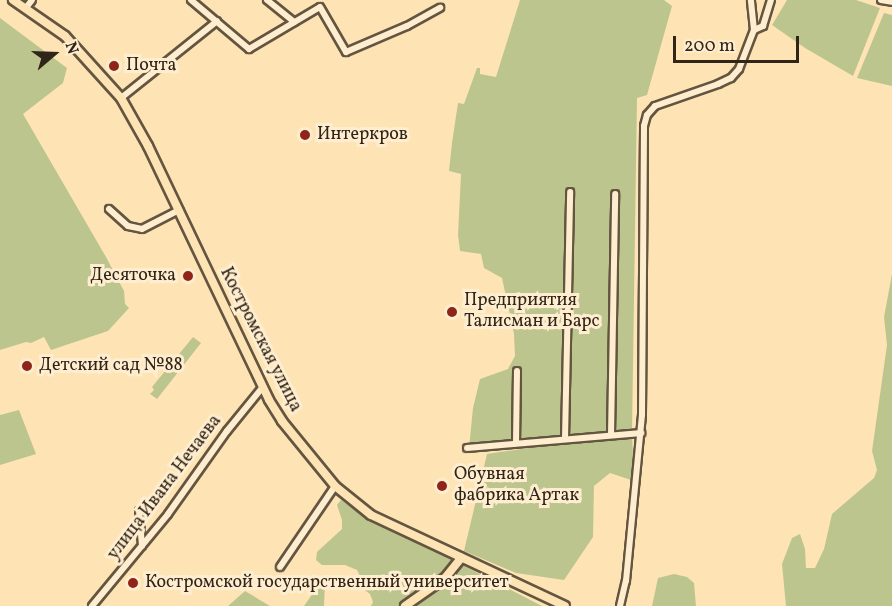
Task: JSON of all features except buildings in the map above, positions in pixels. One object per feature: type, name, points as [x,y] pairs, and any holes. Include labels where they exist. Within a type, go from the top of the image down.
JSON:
[{"type":"main road","name":"Костромская улица","points":[[13,0],[78,49],[121,98],[148,146],[262,388],[282,421],[335,486],[371,515],[564,606]]},
{"type":"main road","points":[[405,606],[445,578],[461,558]]},
{"type":"street","points":[[25,9],[32,0]]},
{"type":"street","points":[[191,0],[249,49],[320,7],[346,52],[407,26],[440,8]]},
{"type":"street","points":[[267,0],[294,22]]},
{"type":"street","points":[[620,606],[626,581],[633,486],[641,433],[644,126],[647,116],[659,104],[730,78],[746,57],[754,30],[751,0]]},
{"type":"street","points":[[754,30],[763,26],[771,0]]},
{"type":"street","points":[[881,0],[892,2]]},
{"type":"street","points":[[121,98],[217,21]]},
{"type":"street","points":[[564,439],[570,192]]},
{"type":"street","points":[[611,435],[615,194]]},
{"type":"street","points":[[109,209],[128,226],[142,229],[179,210]]},
{"type":"street","points":[[516,443],[517,371]]},
{"type":"street","name":"улица Ивана Нечаева","points":[[92,606],[142,546],[184,492],[226,431],[262,388]]},
{"type":"street","points":[[467,448],[641,433]]},
{"type":"street","points":[[280,567],[335,486]]},
{"type":"street","points":[[139,511],[142,546]]},
{"type":"green space","points":[[520,0],[664,0],[672,6],[647,95],[637,98],[632,432],[634,481],[610,473],[594,486],[593,537],[564,580],[516,573],[464,551],[487,454],[616,435],[469,448],[473,408],[480,379],[508,369],[515,356],[514,334],[502,278],[484,268],[481,254],[460,251],[458,235],[461,174],[449,171],[452,143],[458,103],[464,104],[477,68],[480,68],[480,74],[496,77]]},
{"type":"green space","points":[[787,0],[856,0],[880,8],[853,76],[805,48],[772,25]]},
{"type":"green space","points":[[884,13],[892,15],[892,86],[857,78]]},
{"type":"green space","points":[[0,18],[67,68],[63,83],[23,114],[106,257],[124,291],[125,304],[129,308],[108,331],[51,350],[44,337],[31,343],[26,342],[0,350]]},
{"type":"green space","points":[[892,274],[892,606],[786,606],[782,564],[792,538],[800,534],[805,549],[806,568],[815,568],[824,549],[832,514],[874,478],[877,470],[872,451],[887,345],[884,317]]},
{"type":"green space","points":[[193,337],[201,343],[157,399],[150,394],[154,390],[152,387]]},
{"type":"green space","points":[[19,410],[36,454],[0,465],[0,415]]},
{"type":"green space","points":[[341,500],[355,510],[542,606],[371,606],[373,602],[370,594],[359,586],[361,578],[357,570],[345,565],[322,565],[316,560],[317,552],[342,529],[342,520],[337,505]]},
{"type":"green space","points":[[674,574],[687,577],[694,583],[696,606],[652,606],[658,578]]},
{"type":"green space","points":[[325,583],[324,606],[304,606],[318,586]]},
{"type":"green space","points":[[245,591],[270,606],[228,606]]},
{"type":"place","name":"Почта","points":[[114,66]]},
{"type":"place","name":"Интеркров","points":[[305,135]]},
{"type":"place","name":"Десяточка","points":[[188,276]]},
{"type":"place","name":"Предприятия Талисман и Барс","points":[[452,312]]},
{"type":"place","name":"Детский сад №88","points":[[27,366]]},
{"type":"place","name":"Обувная фабрика Артак","points":[[442,486]]},
{"type":"place","name":"Костромской государственный университет","points":[[133,583]]}]
